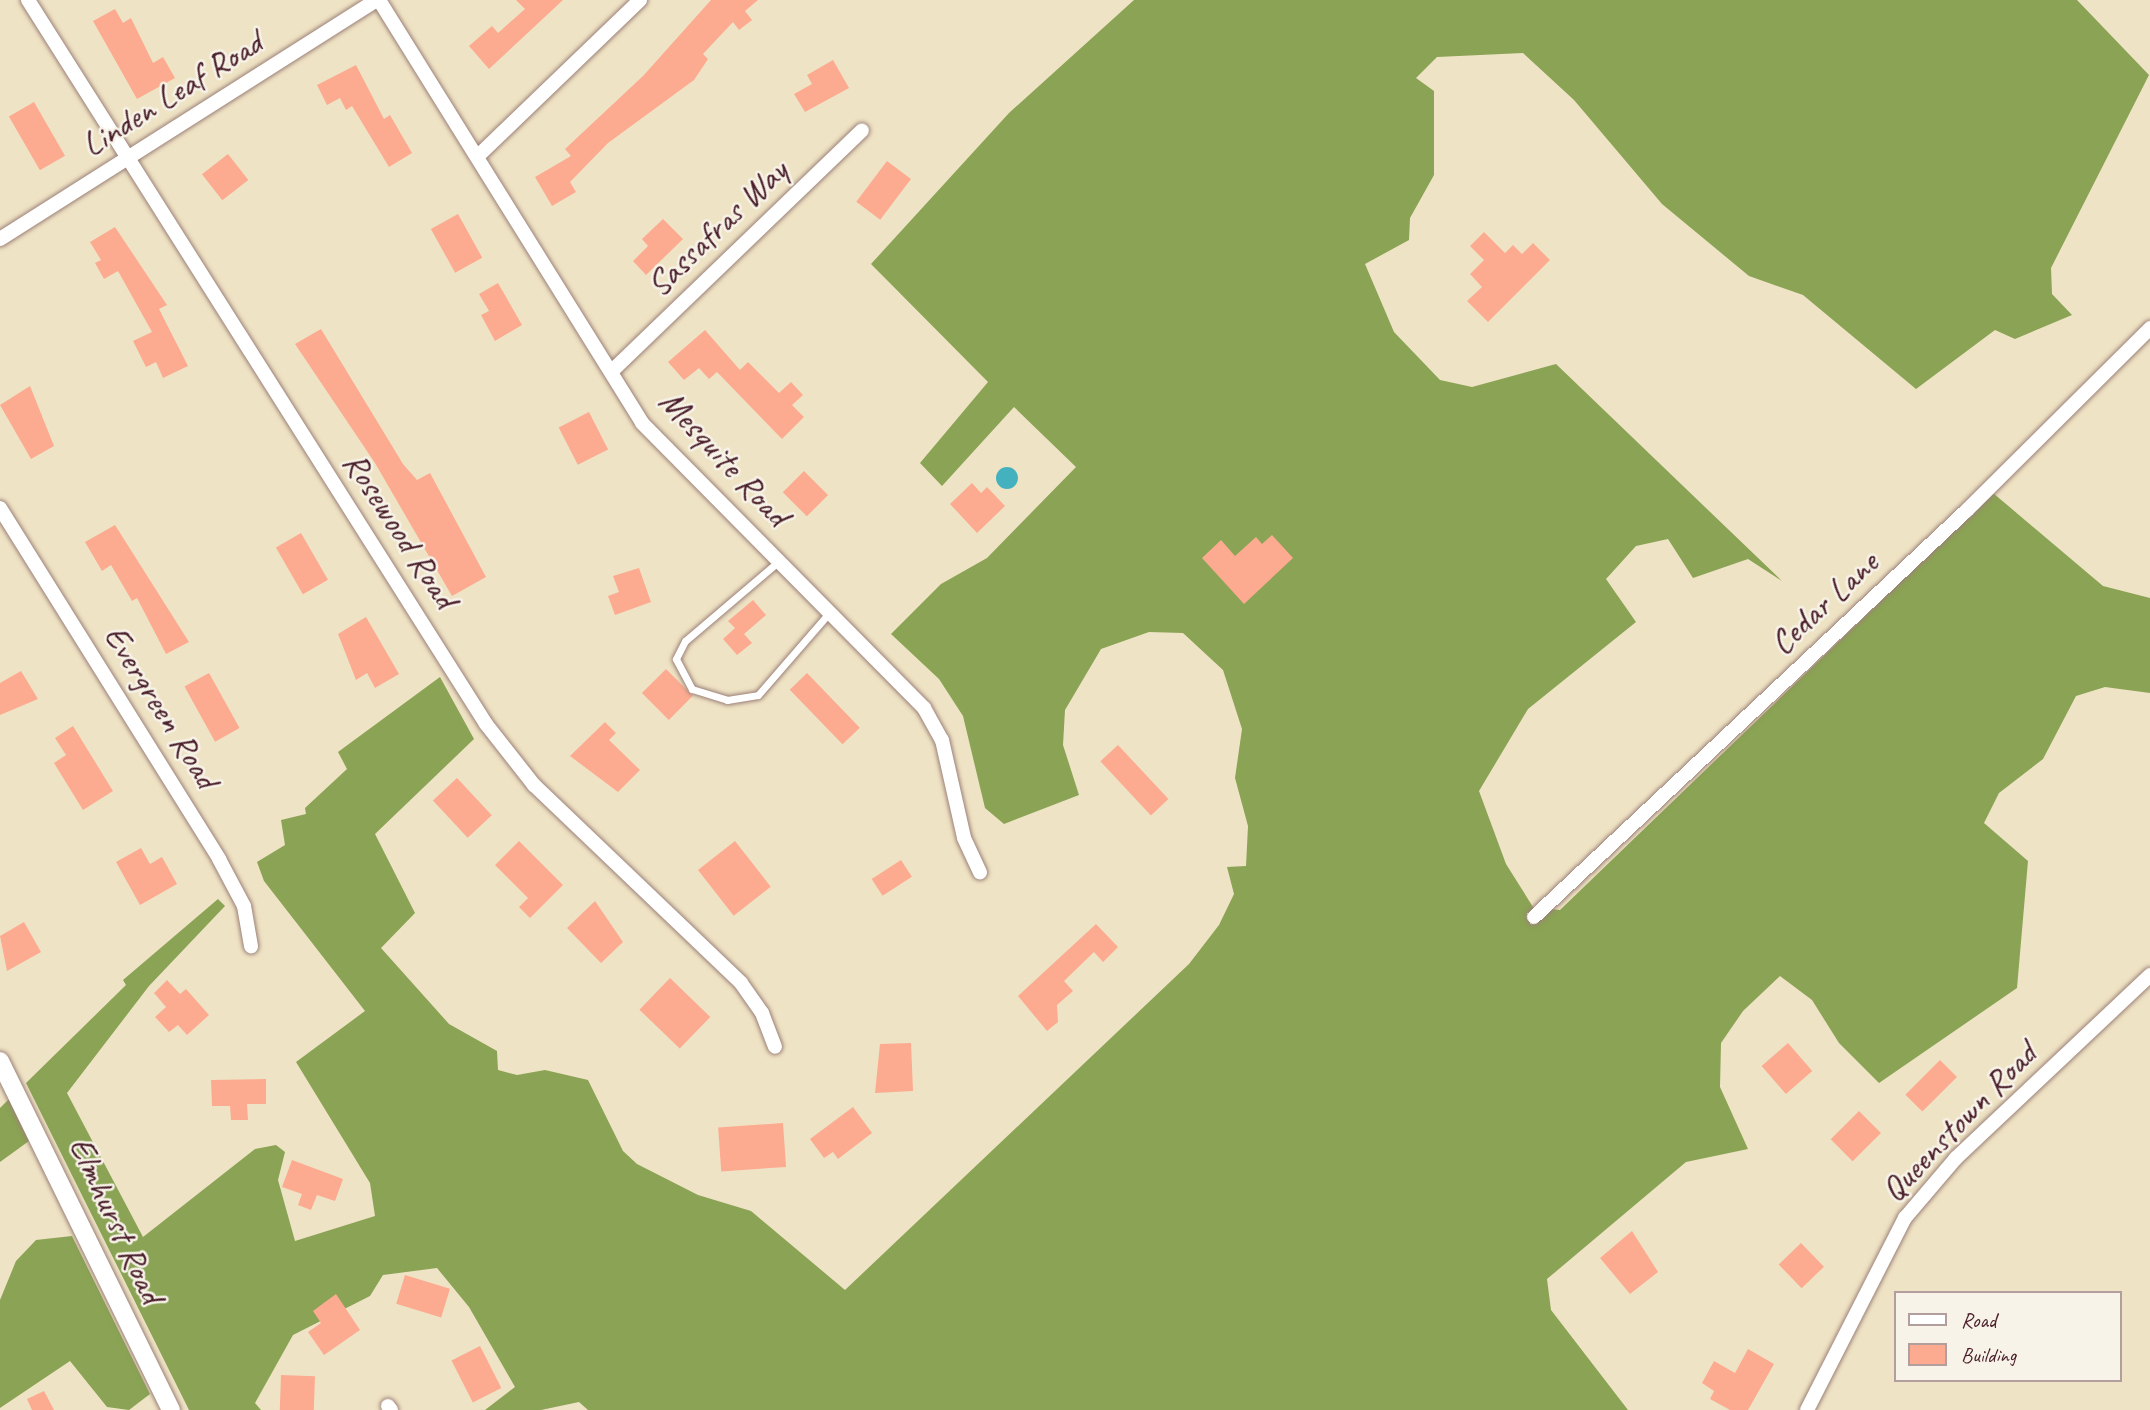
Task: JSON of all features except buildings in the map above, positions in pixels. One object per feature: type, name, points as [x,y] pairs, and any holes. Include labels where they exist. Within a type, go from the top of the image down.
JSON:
[{"type":"street","name":"Rosewood Road","points":[[28,0],[505,750],[741,983],[762,1013],[775,1048]]},
{"type":"street","name":"Linden Leaf Road","points":[[0,239],[377,0]]},
{"type":"street","name":"Mesquite Road","points":[[377,0],[614,369],[642,423],[832,611],[924,708],[942,740],[964,838],[980,873]]},
{"type":"street","points":[[478,156],[640,0]]},
{"type":"street","name":"Sassafras Way","points":[[614,369],[862,130]]},
{"type":"street","name":"Cedar Lane","points":[[1534,917],[1966,511],[2150,328]]},
{"type":"street","name":"Evergreen Road","points":[[0,508],[219,859],[244,906],[251,946]]},
{"type":"street","name":"Queenstown Road","points":[[1807,1410],[1905,1218],[1964,1150],[2150,975]]},
{"type":"street","name":"Elmhurst Road","points":[[0,1061],[171,1410]]},
{"type":"lane","points":[[779,561],[685,641],[676,659],[692,689],[727,700],[758,695],[832,611]]},
{"type":"green space","points":[[1134,0],[2077,0],[2149,75],[2051,268],[2052,294],[2072,315],[2015,339],[1995,330],[1916,389],[1803,295],[1749,276],[1662,204],[1574,100],[1523,53],[1437,57],[1416,78],[1434,91],[1434,175],[1410,218],[1409,240],[1365,264],[1394,332],[1440,380],[1472,387],[1556,364],[1782,581],[1748,559],[1693,578],[1668,539],[1636,546],[1606,579],[1636,622],[1528,709],[1479,791],[1506,864],[1533,907],[1560,910],[1993,493],[2103,586],[2150,598],[2150,693],[2105,687],[2076,696],[2043,759],[1999,793],[1984,823],[2028,861],[2017,988],[1879,1083],[1839,1043],[1812,1000],[1780,976],[1743,1011],[1721,1043],[1720,1087],[1748,1149],[1686,1162],[1547,1279],[1551,1310],[1628,1410],[588,1410],[579,1402],[541,1410],[485,1410],[515,1387],[469,1307],[437,1268],[383,1275],[370,1296],[293,1335],[255,1403],[261,1410],[189,1410],[26,1083],[126,985],[123,980],[218,899],[225,906],[149,986],[67,1093],[143,1237],[255,1149],[276,1145],[285,1152],[278,1180],[295,1241],[375,1216],[370,1183],[296,1062],[365,1011],[264,881],[257,862],[285,845],[281,820],[306,814],[305,808],[347,769],[338,752],[440,677],[474,739],[375,834],[415,913],[381,948],[449,1024],[497,1051],[498,1070],[517,1075],[545,1070],[588,1080],[623,1151],[637,1164],[698,1195],[751,1211],[845,1290],[1189,964],[1219,925],[1234,894],[1227,867],[1246,866],[1248,826],[1235,778],[1242,729],[1223,670],[1183,633],[1149,632],[1101,649],[1065,710],[1063,745],[1079,795],[1004,824],[985,808],[963,716],[939,679],[891,634],[941,584],[987,558],[1076,467],[1014,407],[942,486],[920,463],[988,382],[871,264],[1009,113]]},
{"type":"green space","points":[[9,1099],[29,1141],[0,1162],[0,1108]]},
{"type":"green space","points":[[72,1236],[150,1394],[129,1410],[107,1407],[70,1361],[0,1408],[0,1300],[16,1261],[36,1240]]},
{"type":"water","points":[[1007,467],[1017,474],[1018,478],[1011,488],[1007,489],[997,482],[996,478],[1003,468]]}]
